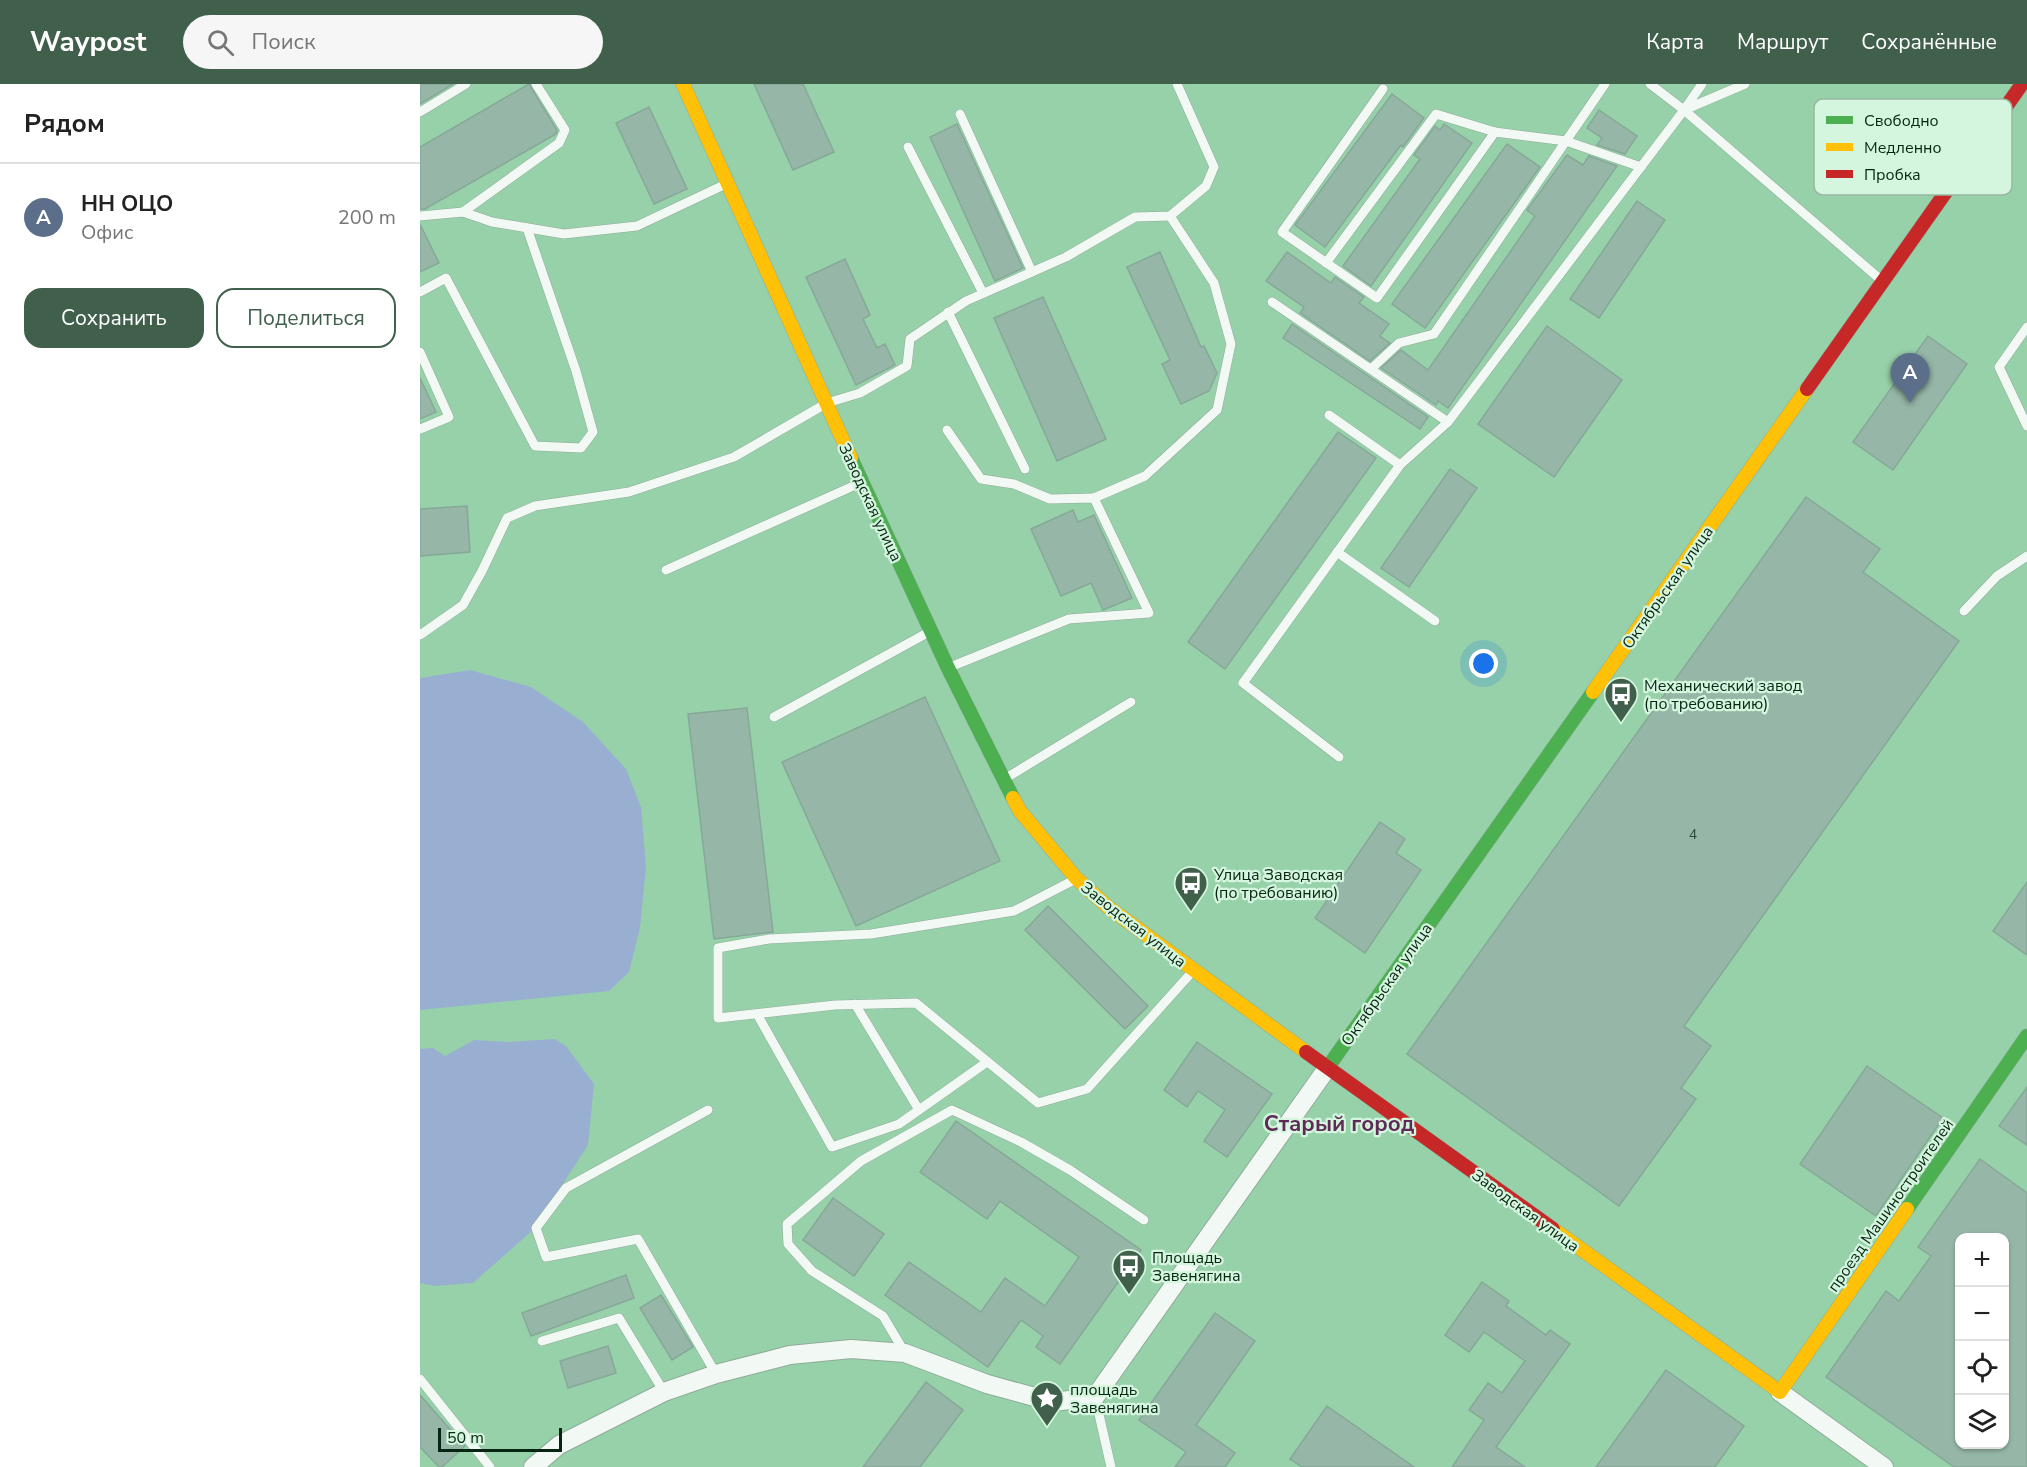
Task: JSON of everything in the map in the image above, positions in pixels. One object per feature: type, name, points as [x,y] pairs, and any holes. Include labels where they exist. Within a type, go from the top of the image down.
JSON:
[{"type":"street","name":"Заводская улица","points":[[683,84],[862,483],[948,668],[1020,811],[1076,878],[1108,907],[1194,971],[1884,1467]]},
{"type":"street","name":"Октябрьская улица","points":[[2011,99],[2022,84]]},
{"type":"street","name":"Октябрьская улица","points":[[1095,1397],[1944,195]]},
{"type":"street","name":"проезд Машиностроителей","points":[[1780,1392],[2027,1036]]},
{"type":"street","points":[[533,1467],[559,1445],[664,1392],[716,1374],[790,1355],[851,1349],[905,1353],[987,1384],[1053,1402],[1095,1397]]},
{"type":"lane","points":[[420,112],[466,84]]},
{"type":"lane","points":[[463,212],[560,143],[566,130],[536,84]]},
{"type":"lane","points":[[420,635],[464,605],[507,518],[535,506],[629,492],[734,457],[827,404],[860,393],[907,366],[910,339],[948,312],[983,293],[1066,257],[1135,217],[1170,216],[1206,186],[1214,167],[1177,84]]},
{"type":"lane","points":[[1371,369],[1399,343],[1434,334],[1605,84]]},
{"type":"lane","points":[[1650,84],[1684,110],[1883,281]]},
{"type":"lane","points":[[1339,757],[1243,683],[1400,465],[1448,422],[1702,84]]},
{"type":"lane","points":[[1684,110],[1745,84]]},
{"type":"lane","points":[[1383,89],[1282,232],[1377,298],[1495,132]]},
{"type":"lane","points":[[960,114],[1032,272]]},
{"type":"lane","points":[[1326,263],[1436,114],[1495,132],[1566,141],[1641,167]]},
{"type":"lane","points":[[908,147],[983,293]]},
{"type":"lane","points":[[420,216],[463,212],[492,222],[564,234],[637,226],[728,183]]},
{"type":"lane","points":[[947,430],[981,480],[1014,484],[1050,499],[1094,498],[1145,476],[1217,410],[1231,344],[1214,283],[1170,216]]},
{"type":"lane","points":[[420,291],[446,278],[535,446],[581,448],[593,432],[576,371],[527,228]]},
{"type":"lane","points":[[1272,302],[1448,422]]},
{"type":"lane","points":[[948,312],[1025,469]]},
{"type":"lane","points":[[2027,327],[1999,367],[2027,426]]},
{"type":"lane","points":[[420,352],[449,417],[420,429]]},
{"type":"lane","points":[[1329,415],[1400,465]]},
{"type":"lane","points":[[666,570],[862,483]]},
{"type":"lane","points":[[948,668],[1069,619],[1149,613],[1094,498]]},
{"type":"lane","points":[[1337,552],[1435,621]]},
{"type":"lane","points":[[1964,610],[1997,576],[2027,556]]},
{"type":"lane","points":[[774,717],[931,631]]},
{"type":"lane","points":[[1004,779],[1131,702]]},
{"type":"lane","points":[[1076,878],[1014,911],[871,934],[768,939],[718,948],[718,1018],[835,1005],[916,1003],[1038,1103],[1087,1089],[1194,971]]},
{"type":"lane","points":[[855,1004],[919,1110]]},
{"type":"lane","points":[[757,1014],[832,1147],[899,1124],[987,1062]]},
{"type":"lane","points":[[708,1110],[566,1188],[536,1228],[546,1257],[638,1239],[716,1374]]},
{"type":"lane","points":[[905,1353],[884,1316],[812,1271],[788,1244],[787,1224],[871,1155],[952,1110],[1021,1142],[1070,1170],[1144,1220]]},
{"type":"lane","points":[[542,1341],[620,1318],[664,1392]]},
{"type":"lane","points":[[420,1379],[490,1467]]},
{"type":"lane","points":[[1095,1397],[1111,1467]]},
{"type":"shaded area","points":[[420,84],[2027,84],[2027,1467],[420,1467]]},
{"type":"water","points":[[470,670],[531,687],[583,722],[626,769],[641,807],[646,867],[640,928],[629,972],[609,991],[420,1010],[420,678]]},
{"type":"water","points":[[554,1039],[566,1046],[594,1084],[588,1145],[533,1230],[473,1283],[435,1286],[420,1283],[420,1049],[433,1048],[445,1056],[474,1040],[509,1042]]},
{"type":"building","points":[[420,84],[453,84],[420,104]]},
{"type":"building","points":[[529,84],[557,130],[556,134],[425,209],[420,209],[420,147]]},
{"type":"building","points":[[754,84],[803,84],[834,152],[793,170]]},
{"type":"building","points":[[1392,94],[1424,118],[1403,147],[1401,145],[1325,247],[1295,225]]},
{"type":"building","points":[[649,107],[687,189],[654,204],[616,123]]},
{"type":"building","points":[[1599,110],[1637,136],[1625,154],[1597,145],[1602,138],[1587,128]]},
{"type":"building","points":[[957,124],[1023,268],[995,281],[930,137]]},
{"type":"building","points":[[1444,124],[1472,143],[1371,286],[1343,266],[1420,159],[1414,155],[1435,126],[1440,130]]},
{"type":"building","points":[[1507,144],[1540,167],[1425,328],[1392,304]]},
{"type":"building","points":[[1567,155],[1583,165],[1589,156],[1617,166],[1448,408],[1438,401],[1436,405],[1381,368],[1401,350],[1428,370],[1535,216],[1527,210]]},
{"type":"building","points":[[1637,201],[1665,220],[1599,318],[1570,299]]},
{"type":"building","points":[[420,224],[439,263],[420,272]]},
{"type":"building","points":[[1160,252],[1201,347],[1204,346],[1217,373],[1209,391],[1181,404],[1162,364],[1170,360],[1127,267]]},
{"type":"building","points":[[1287,252],[1331,283],[1335,277],[1364,297],[1359,303],[1389,324],[1380,336],[1390,343],[1370,361],[1300,313],[1304,307],[1266,281]]},
{"type":"building","points":[[845,259],[870,315],[863,319],[877,348],[885,344],[895,365],[856,385],[806,277]]},
{"type":"building","points":[[1043,297],[1106,439],[1057,461],[994,318]]},
{"type":"building","points":[[1292,324],[1428,417],[1420,429],[1283,338]]},
{"type":"building","points":[[1547,326],[1622,380],[1554,477],[1478,424]]},
{"type":"building","points":[[1928,336],[1967,364],[1893,470],[1853,442]]},
{"type":"building","points":[[420,378],[436,412],[420,419]]},
{"type":"building","points":[[1338,432],[1376,458],[1225,669],[1188,642]]},
{"type":"building","points":[[1450,469],[1477,488],[1409,587],[1381,568]]},
{"type":"building","points":[[1806,497],[1880,549],[1863,572],[1959,641],[1684,1026],[1711,1046],[1681,1088],[1696,1099],[1619,1206],[1407,1054]]},
{"type":"building","points":[[467,506],[470,552],[420,556],[420,509]]},
{"type":"building","points":[[1073,510],[1078,522],[1094,515],[1132,598],[1103,610],[1091,583],[1061,596],[1031,529]]},
{"type":"building","points":[[925,697],[1000,861],[856,926],[782,762]]},
{"type":"building","points":[[747,708],[773,932],[714,939],[688,714]]},
{"type":"building","points":[[1380,822],[1405,839],[1396,853],[1421,870],[1365,953],[1315,918]]},
{"type":"building","points":[[2027,882],[2027,955],[1993,931]]},
{"type":"building","points":[[1048,906],[1148,1006],[1125,1029],[1025,930]]},
{"type":"building","points":[[1197,1042],[1272,1094],[1227,1157],[1204,1141],[1225,1110],[1198,1091],[1187,1107],[1164,1090]]},
{"type":"building","points":[[1867,1066],[1943,1118],[1876,1216],[1800,1164]]},
{"type":"building","points":[[2027,1087],[2027,1145],[1999,1126]]},
{"type":"building","points":[[956,1121],[1141,1250],[1060,1364],[1036,1347],[1043,1336],[1021,1320],[988,1367],[885,1295],[909,1262],[981,1312],[1005,1278],[1045,1306],[1079,1257],[1000,1201],[987,1219],[920,1172]]},
{"type":"building","points":[[1980,1159],[2027,1193],[2027,1467],[1954,1467],[1826,1377],[1886,1291],[1899,1301],[1931,1256],[1918,1247]]},
{"type":"building","points":[[833,1198],[884,1234],[854,1276],[803,1240]]},
{"type":"building","points":[[626,1275],[634,1298],[531,1336],[522,1313]]},
{"type":"building","points":[[1482,1282],[1509,1301],[1506,1306],[1546,1335],[1550,1330],[1570,1344],[1496,1447],[1525,1467],[1452,1467],[1484,1420],[1469,1410],[1488,1383],[1502,1393],[1525,1361],[1484,1332],[1469,1352],[1445,1335]]},
{"type":"building","points":[[661,1295],[693,1347],[672,1360],[640,1308]]},
{"type":"building","points":[[1215,1313],[1255,1341],[1196,1425],[1235,1453],[1225,1467],[1175,1467],[1186,1452],[1139,1420]]},
{"type":"building","points":[[608,1346],[616,1373],[568,1388],[560,1361]]},
{"type":"building","points":[[1666,1370],[1744,1426],[1715,1467],[1596,1467]]},
{"type":"building","points":[[926,1382],[963,1410],[920,1467],[863,1467]]},
{"type":"building","points":[[420,1395],[465,1446],[442,1467],[439,1467],[420,1447]]},
{"type":"building","points":[[1327,1406],[1414,1467],[1302,1467],[1290,1459]]},
{"type":"traffic: fast","points":[[851,458],[948,668],[1013,798]]},
{"type":"traffic: fast","points":[[1328,1067],[1593,692]]},
{"type":"traffic: fast","points":[[1907,1209],[2027,1036]]},
{"type":"traffic: slow","points":[[683,84],[851,458]]},
{"type":"traffic: slow","points":[[1593,692],[1807,389]]},
{"type":"traffic: slow","points":[[1013,798],[1020,811],[1076,878],[1108,907],[1306,1052]]},
{"type":"traffic: slow","points":[[1553,1229],[1780,1392],[1907,1209]]},
{"type":"traffic: jam","points":[[2011,99],[2022,84]]},
{"type":"traffic: jam","points":[[1807,389],[1944,195]]},
{"type":"traffic: jam","points":[[1306,1052],[1553,1229]]},
{"type":"place","name":"НН ОЦО","points":[[1910,403]]},
{"type":"place","name":"Механический завод (по требованию)","points":[[1621,723]]},
{"type":"place","name":"Улица Заводская (по требованию)","points":[[1191,912]]},
{"type":"place","name":"Площадь Завенягина","points":[[1129,1295]]},
{"type":"place","name":"площадь Завенягина","points":[[1047,1427]]},
{"type":"district","name":"Старый город","points":[[1339,1123]]}]
